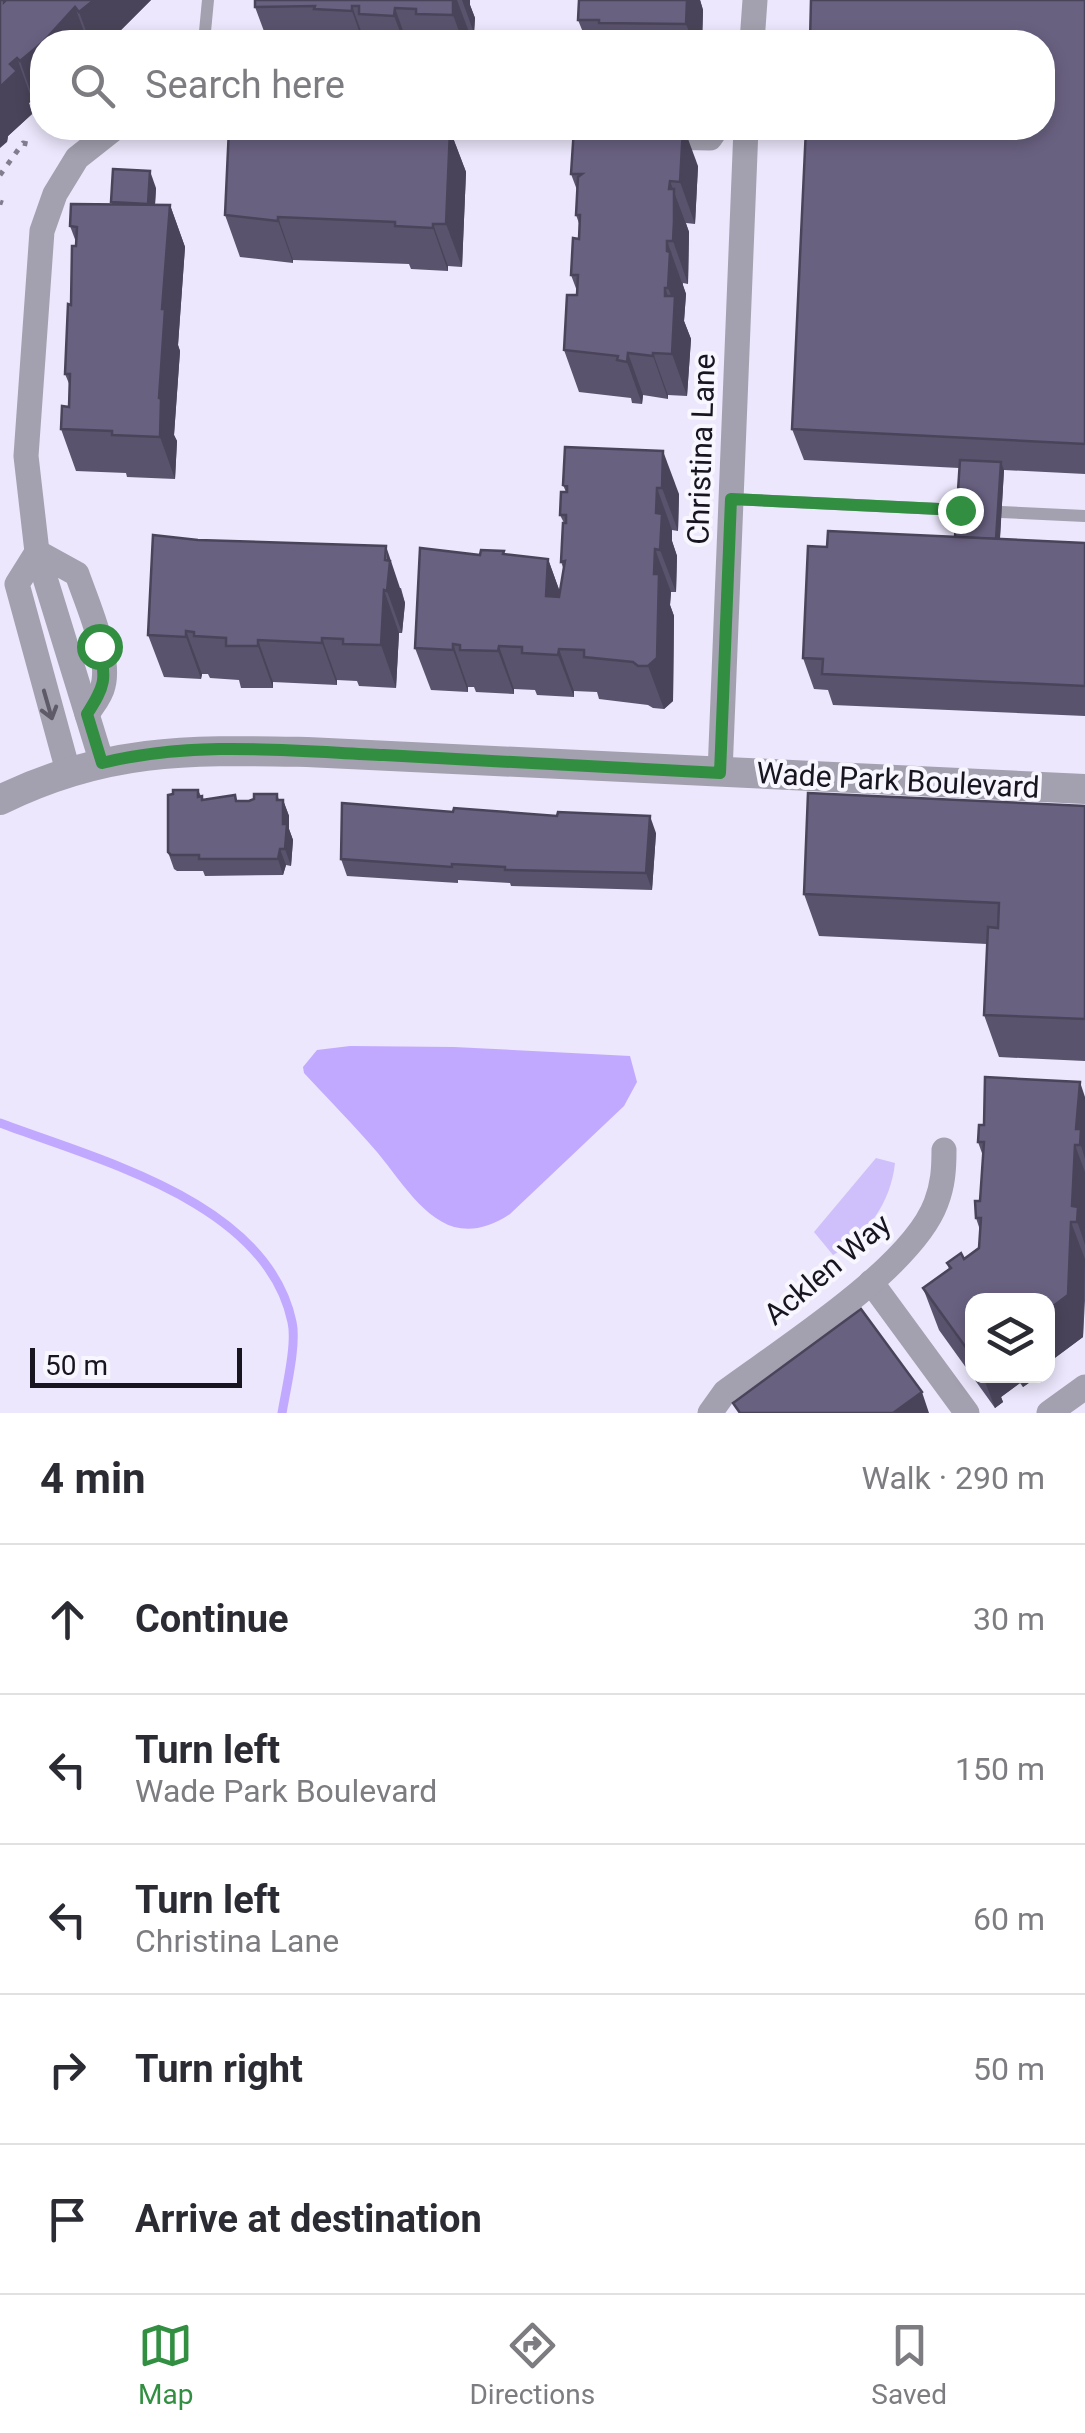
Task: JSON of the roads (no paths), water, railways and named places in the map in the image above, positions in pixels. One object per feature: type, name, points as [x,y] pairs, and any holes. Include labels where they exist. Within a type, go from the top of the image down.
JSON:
[{"type":"street","points":[[753,30],[755,0]]},
{"type":"street","points":[[100,140],[77,158],[56,194],[42,231],[26,456],[37,552],[102,763]]},
{"type":"street","name":"Christina Lane","points":[[720,773],[746,140]]},
{"type":"street","points":[[37,552],[77,574],[106,672],[102,690],[87,714]]},
{"type":"street","points":[[37,552],[18,584],[68,771]]},
{"type":"street","points":[[37,665],[99,646]]},
{"type":"street","name":"Wade Park Boulevard","points":[[0,800],[68,771],[130,756],[203,750],[1085,789]]},
{"type":"street","name":"Acklen Way","points":[[710,1413],[725,1392],[871,1282],[919,1234],[935,1206],[944,1176],[944,1150]]},
{"type":"street","points":[[871,1282],[967,1413]]},
{"type":"street","points":[[1049,1413],[1085,1387]]},
{"type":"lane","points":[[205,30],[208,0]]},
{"type":"lane","points":[[731,499],[960,510]]},
{"type":"lane","points":[[1001,512],[1085,516]]},
{"type":"waterway","points":[[0,1123],[173,1191],[214,1216],[250,1245],[276,1281],[292,1322],[292,1354],[282,1413]]}]
